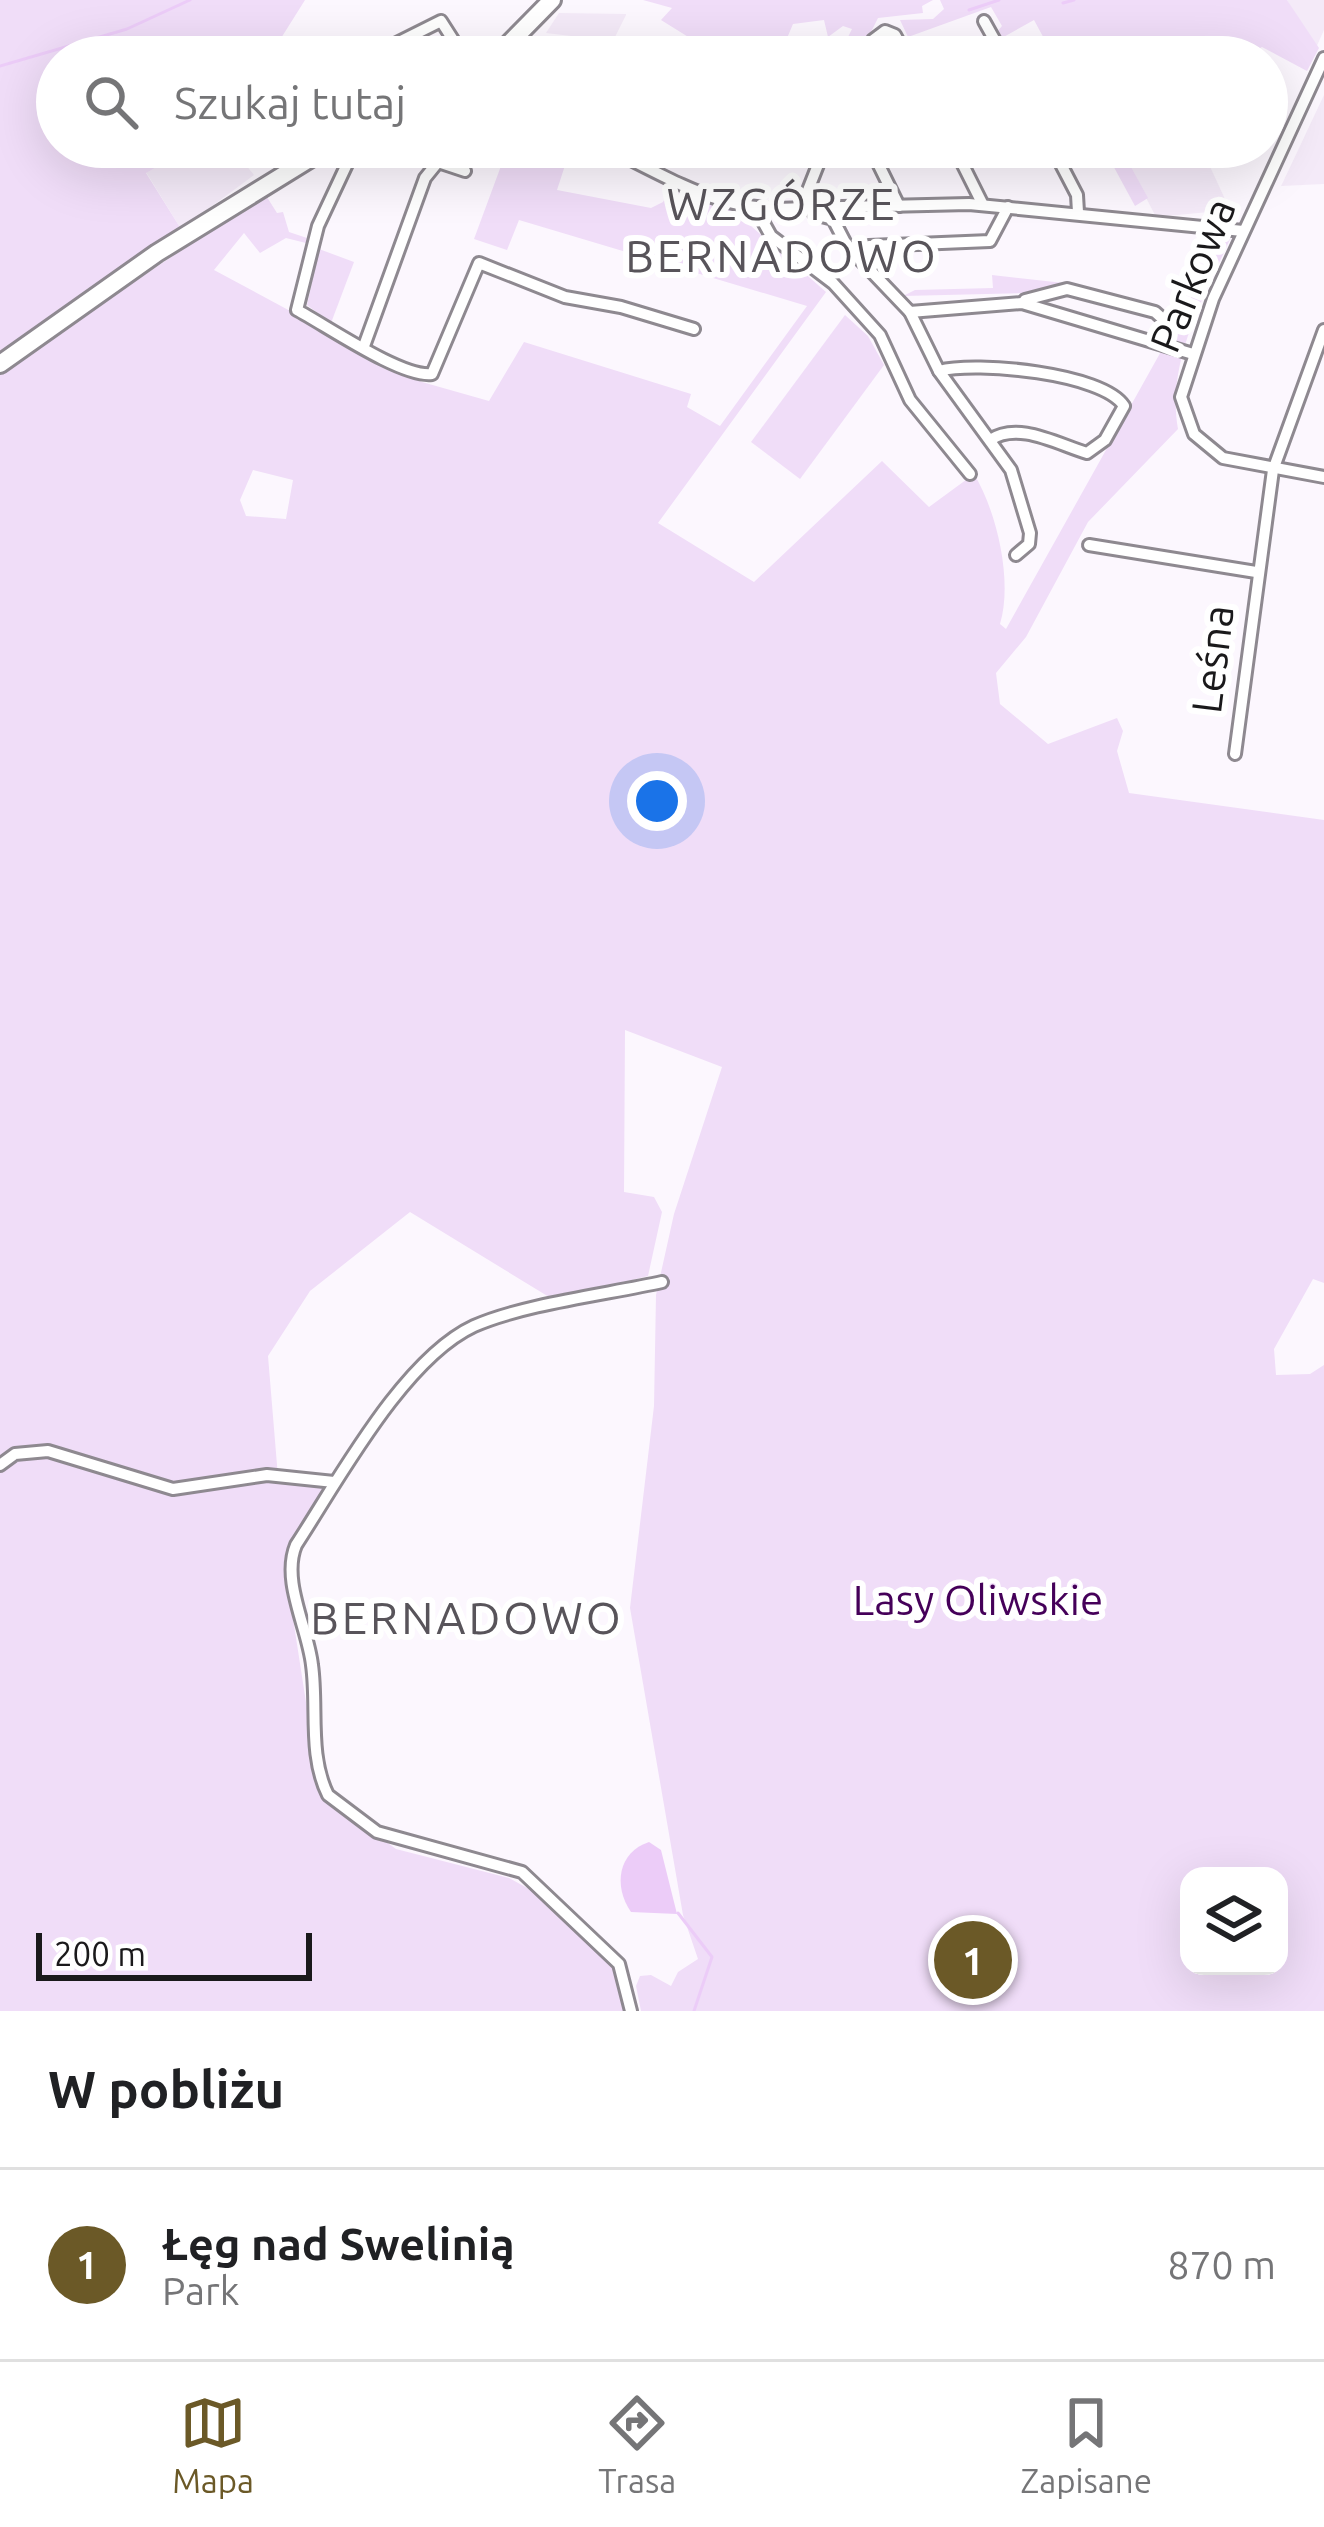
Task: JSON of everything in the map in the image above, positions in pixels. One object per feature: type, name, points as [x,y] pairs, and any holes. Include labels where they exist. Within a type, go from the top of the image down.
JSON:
[{"type":"main road","points":[[517,36],[552,0]]},
{"type":"main road","points":[[0,364],[157,253],[295,168]]},
{"type":"street","points":[[411,36],[441,21],[451,36]]},
{"type":"street","points":[[984,21],[992,36]]},
{"type":"street","name":"Parkowa","points":[[1288,135],[1324,58]]},
{"type":"street","points":[[345,168],[318,226],[297,310],[417,374],[432,374],[479,263],[566,297],[622,307],[694,329]]},
{"type":"street","points":[[364,346],[424,178],[433,168]]},
{"type":"street","points":[[455,168],[465,171]]},
{"type":"street","points":[[648,168],[718,201],[758,211],[983,205],[1243,231]]},
{"type":"street","points":[[801,208],[817,168]]},
{"type":"street","points":[[880,168],[899,206]]},
{"type":"street","points":[[964,168],[983,205]]},
{"type":"street","points":[[1063,168],[1077,195],[1078,212]]},
{"type":"street","name":"Parkowa","points":[[1272,168],[1193,354],[1181,397],[1195,434],[1223,458],[1324,477]]},
{"type":"street","points":[[853,253],[869,246],[992,240],[1008,207]]},
{"type":"street","points":[[801,208],[829,216],[853,253],[910,312],[939,371],[1018,482],[1030,533],[1029,544],[1016,555]]},
{"type":"street","points":[[758,211],[771,236],[832,283],[880,335],[910,400],[970,474]]},
{"type":"street","points":[[910,312],[935,305],[1022,303],[1067,289],[1155,312],[1164,320],[1158,341]]},
{"type":"street","points":[[1022,303],[1193,354]]},
{"type":"street","points":[[1273,470],[1324,330]]},
{"type":"street","points":[[939,371],[995,368],[1039,373],[1115,395],[1124,406],[1105,440],[1087,453],[1017,431],[1004,431],[990,440]]},
{"type":"street","name":"Leśna","points":[[1235,754],[1273,470]]},
{"type":"street","name":"Leśna","points":[[1089,544],[1256,572]]},
{"type":"street","points":[[631,2011],[619,1964],[522,1872],[377,1832],[324,1790],[312,1718],[312,1663],[290,1569],[296,1545],[380,1412],[462,1333],[490,1321],[662,1282]]},
{"type":"street","points":[[0,1465],[15,1454],[49,1451],[91,1460],[173,1489],[267,1475],[334,1482]]},
{"type":"shaded area","points":[[1287,0],[1324,0],[1324,30],[1315,50]]},
{"type":"shaded area","points":[[559,13],[626,14],[616,36],[546,33]]},
{"type":"shaded area","points":[[1324,95],[1324,184],[1281,186],[1283,182]]},
{"type":"shaded area","points":[[153,168],[248,168],[254,175],[181,229],[146,172]]},
{"type":"shaded area","points":[[1131,168],[1211,168],[1230,210],[1156,217]]},
{"type":"shaded area","points":[[649,1842],[661,1850],[677,1914],[631,1912],[625,1902],[621,1881],[625,1862]]},
{"type":"green space","points":[[0,0],[305,0],[282,36],[36,36],[36,168],[154,168],[146,173],[181,229],[0,355]]},
{"type":"green space","points":[[643,0],[933,0],[922,6],[923,13],[878,18],[869,36],[848,36],[852,29],[843,26],[828,36],[824,20],[793,24],[788,36],[687,36],[661,20],[672,8]]},
{"type":"green space","points":[[940,0],[1287,0],[1319,48],[1307,71],[1288,61],[1288,36],[1043,36],[1034,20],[998,36],[1002,26],[991,7],[908,36],[900,20],[933,19],[944,9]]},
{"type":"green space","name":"Lasy Oliwskie","points":[[500,168],[564,168],[557,190],[651,208],[663,202],[673,184],[734,211],[826,292],[658,523],[754,582],[882,461],[929,507],[974,474],[1001,547],[1005,588],[1000,624],[1006,629],[1216,253],[1203,248],[1206,232],[1231,237],[1182,355],[1177,379],[1178,429],[1088,522],[1026,637],[996,673],[1000,704],[1048,744],[1117,718],[1123,731],[1117,751],[1129,793],[1324,820],[1324,1283],[1313,1279],[1274,1349],[1276,1375],[1310,1374],[1324,1365],[1324,2011],[641,2011],[636,1986],[640,1976],[651,1975],[671,1986],[678,1972],[698,1959],[683,1915],[630,1608],[654,1406],[656,1295],[674,1214],[722,1067],[625,1030],[624,1192],[654,1197],[662,1212],[648,1276],[554,1300],[410,1212],[310,1291],[268,1356],[278,1477],[322,1484],[325,1491],[284,1560],[320,1793],[396,1849],[509,1878],[564,1908],[623,1962],[634,2011],[0,2011],[0,372],[265,194],[277,213],[283,212],[289,232],[307,238],[306,243],[286,238],[260,253],[244,233],[214,270],[422,382],[489,401],[524,342],[691,394],[687,407],[720,426],[807,306],[519,220],[507,250],[474,239]],"holes":[[[253,470],[293,480],[286,519],[246,516],[240,500]]]},
{"type":"green space","points":[[1114,168],[1132,168],[1148,198],[1135,206]]},
{"type":"green space","points":[[319,249],[354,262],[331,323],[307,305]]},
{"type":"green space","points":[[992,275],[1064,283],[1023,293],[903,296],[915,290],[993,288]]},
{"type":"green space","points":[[845,315],[868,336],[884,365],[800,479],[751,442]]},
{"type":"waterway","points":[[103,36],[190,0]]},
{"type":"waterway","points":[[969,10],[999,0]]},
{"type":"waterway","points":[[1063,3],[1074,0]]},
{"type":"waterway","points":[[0,66],[36,56]]},
{"type":"waterway","points":[[678,1913],[712,1957],[694,2011]]},
{"type":"place","name":"Łęg nad Swelinią","points":[[973,1960]]},
{"type":"district","name":"WZGÓRZE BERNADOWO","points":[[782,229]]},
{"type":"district","name":"BERNADOWO","points":[[467,1617]]}]
